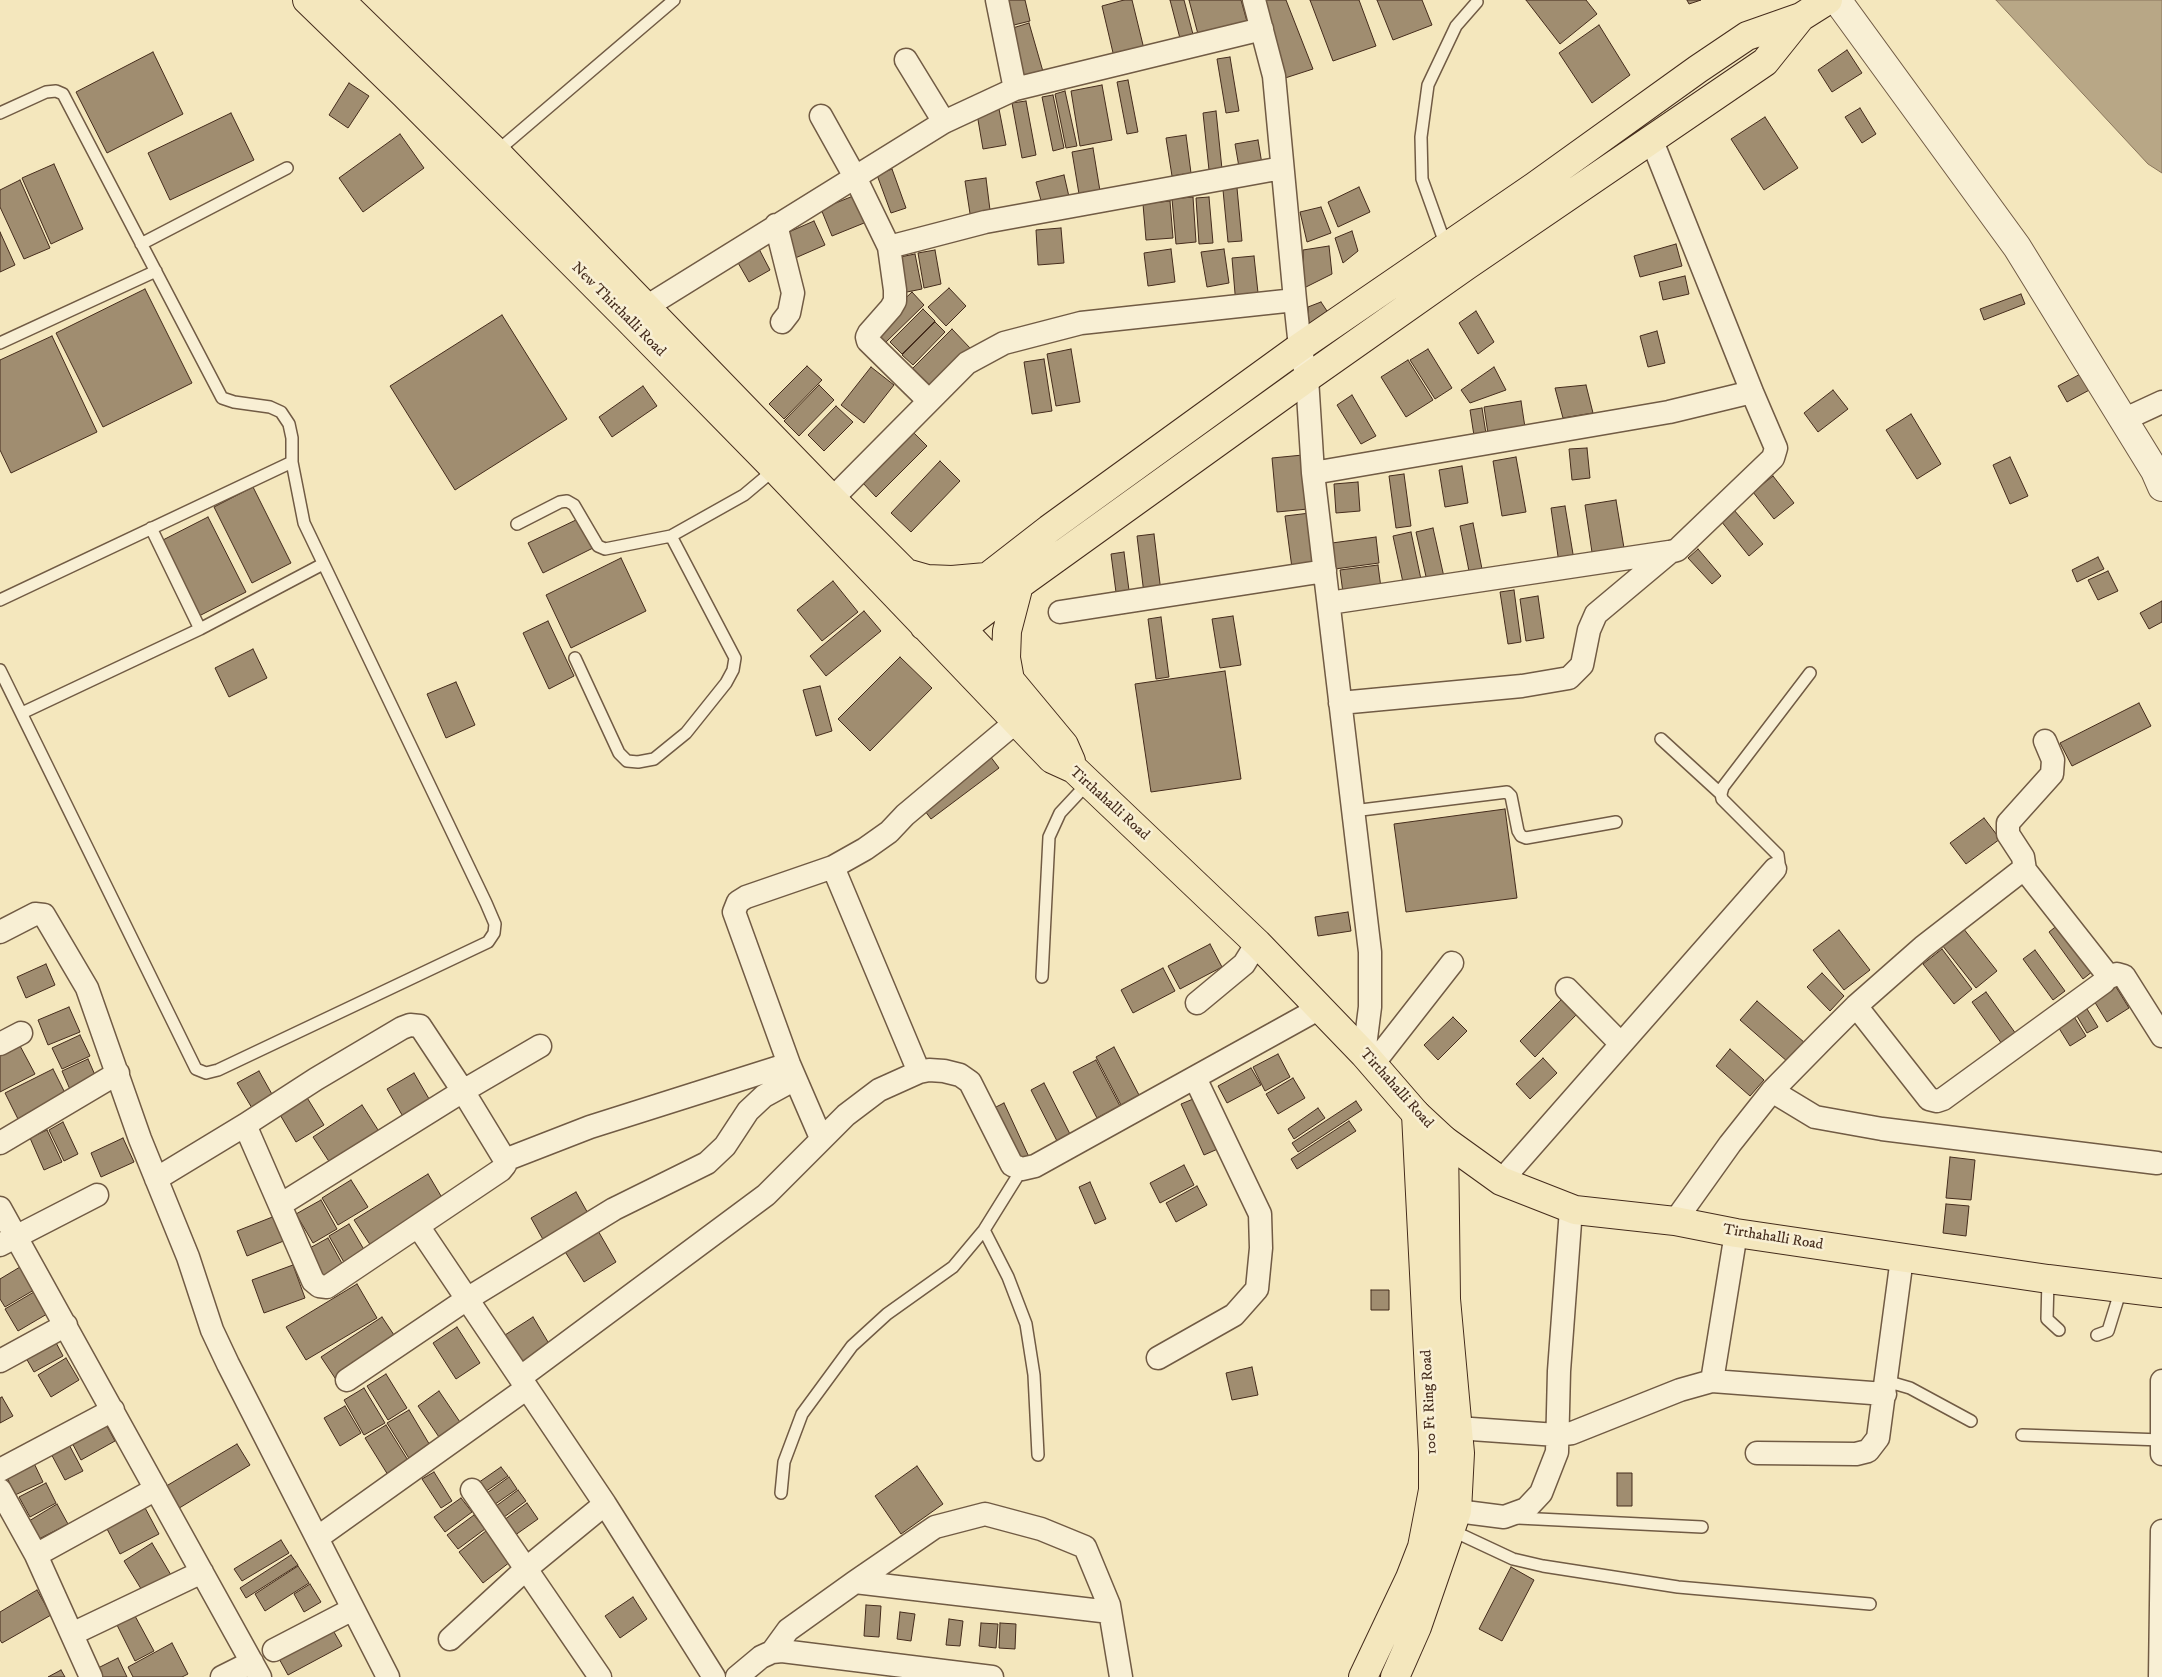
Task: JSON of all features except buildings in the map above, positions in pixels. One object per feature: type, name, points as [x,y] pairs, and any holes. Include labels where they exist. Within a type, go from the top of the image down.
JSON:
[{"type":"main road","name":"New Thirthalli Road","points":[[307,0],[412,102],[775,469],[942,627]]},
{"type":"main road","points":[[340,0],[496,152],[906,574],[942,627],[1010,680],[1064,745],[1081,776]]},
{"type":"main road","points":[[942,627],[987,577],[1049,529],[1300,347],[1447,248],[1748,36],[1801,18],[1828,0]]},
{"type":"main road","points":[[942,627],[1020,585],[1466,266],[1652,141],[1765,62],[1801,18]]},
{"type":"main road","points":[[906,574],[936,580],[987,577]]},
{"type":"main road","points":[[1010,680],[1006,658],[1007,631],[1020,585]]},
{"type":"main road","name":"Tirthahalli Road","points":[[942,627],[1017,721],[1052,758],[1081,776],[1257,943],[1369,1059],[1416,1114],[1444,1140],[1501,1181],[1571,1209],[1675,1221],[1736,1233],[1902,1258],[2162,1293]]},
{"type":"main road","name":"100 Ft Ring Road","points":[[1363,1677],[1410,1578],[1422,1547],[1432,1490],[1433,1452],[1416,1114]]},
{"type":"main road","name":"100 Ft Ring Road","points":[[1394,1677],[1417,1627],[1454,1520],[1460,1453],[1446,1300],[1444,1140]]},
{"type":"street","points":[[997,0],[1015,89]]},
{"type":"street","points":[[1254,0],[1274,76],[1294,300],[1300,347],[1307,378],[1313,473],[1370,952],[1369,1059]]},
{"type":"street","points":[[1837,0],[2017,247],[2155,471],[2162,487]]},
{"type":"street","points":[[646,307],[944,122],[1015,89],[1262,29]]},
{"type":"street","points":[[906,60],[944,122]]},
{"type":"street","points":[[821,116],[855,177],[889,247],[895,301],[869,332],[868,341],[929,401]]},
{"type":"street","points":[[1328,603],[1670,552],[1676,550],[1773,458],[1776,448],[1652,141]]},
{"type":"street","points":[[889,247],[985,222],[1282,168]]},
{"type":"street","points":[[776,225],[793,293],[789,313],[782,322]]},
{"type":"street","points":[[832,499],[967,363],[1004,343],[1081,323],[1294,300]]},
{"type":"street","points":[[1313,473],[1669,412],[1752,392]]},
{"type":"street","points":[[2123,420],[2162,402]]},
{"type":"street","points":[[1340,703],[1522,686],[1569,678],[1582,666],[1589,630],[1596,614],[1670,552]]},
{"type":"street","points":[[1060,612],[1325,571]]},
{"type":"street","points":[[821,1138],[792,1071],[734,912],[738,902],[746,897],[833,867],[865,849],[889,832],[905,815],[1017,721]]},
{"type":"street","points":[[2045,741],[2053,760],[2052,774],[2017,811],[2008,824],[2008,834],[2023,857],[2025,870],[2106,973],[2106,978]]},
{"type":"street","points":[[833,867],[919,1072]]},
{"type":"street","points":[[1501,1181],[1775,869]]},
{"type":"street","points":[[1675,1221],[1730,1144],[1772,1091],[1856,1006],[1923,947],[2021,871],[2025,870]]},
{"type":"street","points":[[0,932],[35,914],[44,915],[87,988],[156,1179],[188,1257],[212,1330],[388,1677]]},
{"type":"street","points":[[1197,1003],[1244,964],[1257,943]]},
{"type":"street","points":[[1369,1059],[1452,963]]},
{"type":"street","points":[[1856,1006],[1929,1099],[1936,1101],[1942,1100],[2104,982],[2106,978],[2117,974],[2124,976],[2162,1036]]},
{"type":"street","points":[[1567,989],[1621,1044]]},
{"type":"street","points":[[316,1538],[524,1383],[766,1195],[846,1114],[879,1090],[919,1072],[929,1070],[960,1075],[970,1082],[1012,1165],[1022,1169],[1035,1166],[1320,1008]]},
{"type":"street","points":[[156,1179],[316,1079],[410,1025],[420,1026],[463,1091],[504,1160],[505,1165],[501,1170],[327,1287],[319,1286],[313,1281],[245,1125]]},
{"type":"street","points":[[0,1044],[21,1033]]},
{"type":"street","points":[[280,1205],[463,1091],[540,1046]]},
{"type":"street","points":[[504,1160],[590,1127],[792,1071]]},
{"type":"street","points":[[347,1380],[467,1299],[614,1209],[707,1163],[725,1146],[748,1111],[792,1071]]},
{"type":"street","points":[[0,1143],[118,1073]]},
{"type":"street","points":[[1158,1358],[1234,1315],[1257,1290],[1260,1214],[1195,1078]]},
{"type":"street","points":[[1772,1091],[1814,1117],[1882,1129],[2157,1163]]},
{"type":"street","points":[[9,1241],[97,1195]]},
{"type":"street","points":[[0,1208],[9,1241],[66,1325],[256,1670],[222,1677]]},
{"type":"street","points":[[1454,1520],[1504,1517],[1526,1509],[1541,1493],[1558,1452],[1559,1371],[1571,1209]]},
{"type":"street","points":[[418,1226],[604,1504],[714,1677]]},
{"type":"street","points":[[1712,1381],[1736,1233]]},
{"type":"street","points":[[1757,1452],[1856,1454],[1868,1451],[1878,1438],[1902,1258]]},
{"type":"street","points":[[0,1361],[66,1325]]},
{"type":"street","points":[[1457,1428],[1557,1435],[1572,1433],[1680,1390],[1712,1381],[1885,1388]]},
{"type":"street","points":[[2162,1382],[2162,1454]]},
{"type":"street","points":[[0,1470],[113,1410]]},
{"type":"street","points":[[36,1555],[156,1489]]},
{"type":"street","points":[[0,1490],[36,1555],[92,1677]]},
{"type":"street","points":[[472,1490],[600,1677]]},
{"type":"street","points":[[450,1639],[527,1568],[604,1504]]},
{"type":"street","points":[[772,1652],[788,1630],[935,1527],[985,1514],[1041,1529],[1085,1547],[1110,1612],[1121,1677]]},
{"type":"street","points":[[2160,1677],[2162,1531]]},
{"type":"street","points":[[72,1634],[202,1572]]},
{"type":"street","points":[[855,1582],[1110,1612]]},
{"type":"street","points":[[274,1650],[353,1610]]},
{"type":"street","points":[[737,1677],[761,1657],[772,1652],[782,1651],[870,1670],[992,1677]]},
{"type":"lane","points":[[496,152],[674,0]]},
{"type":"lane","points":[[1447,248],[1422,179],[1421,137],[1428,85],[1456,26],[1477,2]]},
{"type":"lane","points":[[0,113],[46,92],[56,91],[63,94],[222,398],[234,402],[270,407],[281,412],[289,424],[292,438],[292,462],[304,523],[495,924],[494,933],[488,942],[218,1070],[206,1072],[196,1069],[0,670]]},
{"type":"lane","points":[[142,244],[287,168]]},
{"type":"lane","points":[[0,343],[156,271]]},
{"type":"lane","points":[[0,600],[292,462]]},
{"type":"lane","points":[[517,524],[560,502],[567,501],[574,504],[598,546],[605,549],[671,536],[744,495],[775,469]]},
{"type":"lane","points":[[151,528],[200,629]]},
{"type":"lane","points":[[575,658],[618,754],[627,761],[638,762],[654,759],[686,733],[726,683],[733,670],[735,658],[671,536]]},
{"type":"lane","points":[[22,713],[200,629],[323,564]]},
{"type":"lane","points":[[1721,794],[1724,787],[1810,673]]},
{"type":"lane","points":[[1661,739],[1721,794],[1722,799],[1778,855],[1780,863],[1775,869]]},
{"type":"lane","points":[[1042,977],[1049,837],[1081,776]]},
{"type":"lane","points":[[1353,811],[1507,792],[1511,796],[1518,831],[1521,836],[1526,838],[1616,822]]},
{"type":"lane","points":[[781,1493],[784,1462],[802,1414],[852,1346],[887,1314],[953,1267],[984,1230],[1022,1169]]},
{"type":"lane","points":[[984,1230],[1008,1277],[1026,1324],[1034,1375],[1038,1455]]},
{"type":"lane","points":[[2048,1279],[2047,1319],[2059,1330]]},
{"type":"lane","points":[[2098,1335],[2108,1330],[2122,1288]]},
{"type":"lane","points":[[1885,1388],[1910,1388],[1972,1421]]},
{"type":"lane","points":[[2022,1435],[2162,1440]]},
{"type":"lane","points":[[1504,1517],[1702,1527]]},
{"type":"lane","points":[[1454,1520],[1513,1559],[1543,1566],[1678,1587],[1870,1604]]},
{"type":"shaded area","points":[[1996,0],[2162,0],[2162,173],[2148,164]]}]
